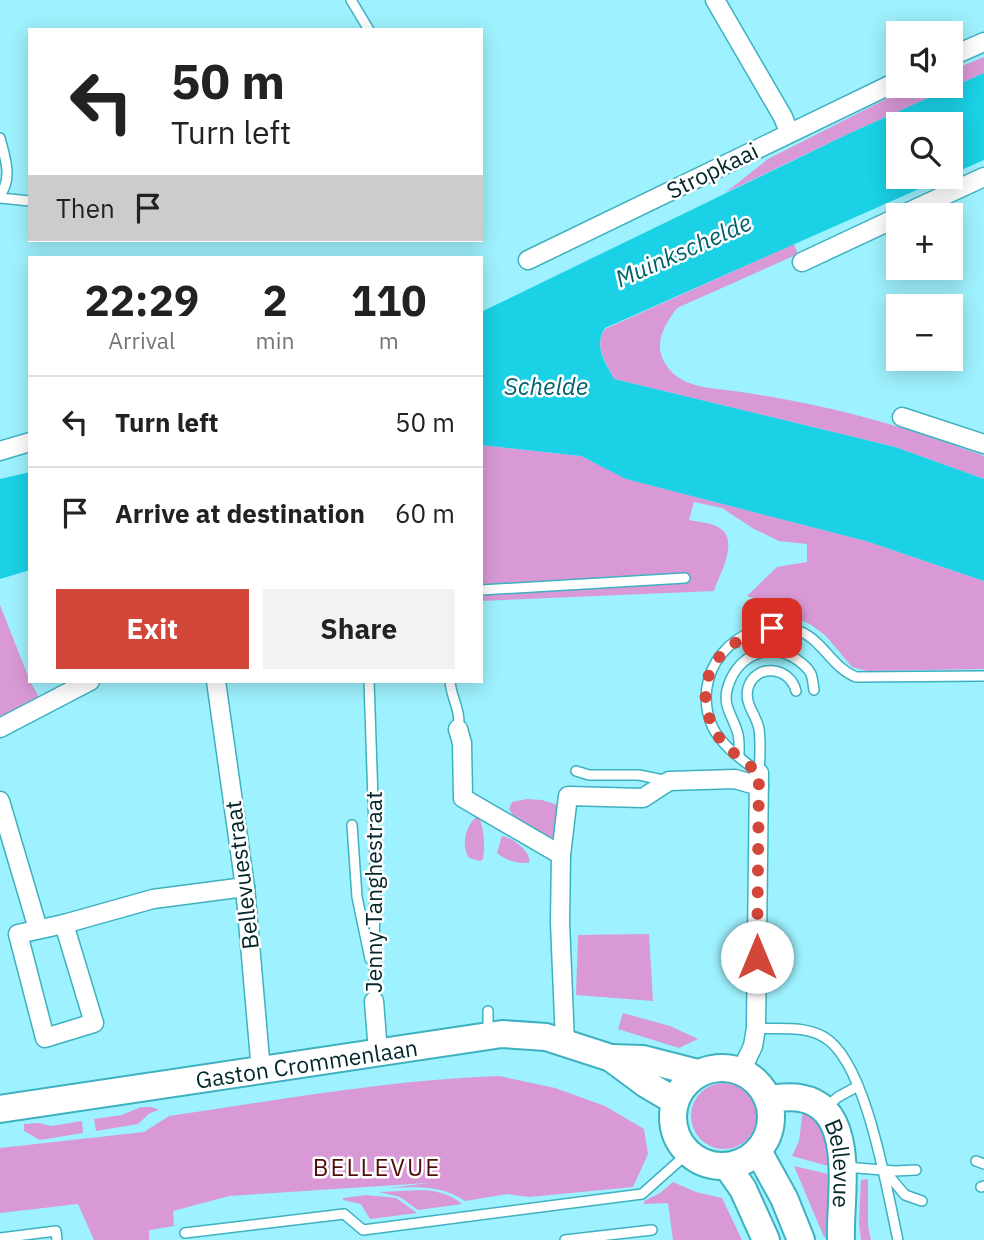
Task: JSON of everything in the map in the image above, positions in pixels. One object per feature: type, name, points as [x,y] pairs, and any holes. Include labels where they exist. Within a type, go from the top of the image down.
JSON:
[{"type":"street","points":[[715,0],[783,117],[789,132]]},
{"type":"street","points":[[963,51],[984,42]]},
{"type":"street","name":"Stropkaai","points":[[528,260],[886,87]]},
{"type":"street","points":[[928,203],[984,177]]},
{"type":"street","points":[[802,262],[886,223]]},
{"type":"street","points":[[902,417],[984,444]]},
{"type":"street","points":[[0,451],[28,443]]},
{"type":"street","points":[[0,728],[86,683]]},
{"type":"street","name":"Bellevuestraat","points":[[216,683],[245,887],[261,1071]]},
{"type":"street","points":[[458,729],[462,743],[463,798],[561,855]]},
{"type":"street","points":[[565,1043],[555,955],[561,855],[568,796],[643,798],[669,781],[759,780],[756,1028],[753,1046],[741,1071],[758,1083],[768,1099],[771,1112],[766,1139],[758,1151],[738,1163],[713,1166],[699,1161],[681,1145],[674,1131],[672,1116],[675,1101],[688,1080],[698,1073]]},
{"type":"street","points":[[0,801],[38,929]]},
{"type":"street","points":[[64,924],[94,1023],[45,1038],[18,934],[153,899],[245,887]]},
{"type":"street","name":"Jenny Tanghestraat","points":[[374,1000],[378,1052]]},
{"type":"street","name":"Gaston Crommenlaan","points":[[0,1109],[378,1052],[488,1023],[611,1058],[643,1059],[698,1073],[719,1067],[741,1071]]},
{"type":"street","name":"Gaston Crommenlaan","points":[[611,1058],[675,1101]]},
{"type":"street","name":"Bellevue","points":[[768,1099],[796,1097],[824,1108],[832,1120],[840,1142],[843,1167],[841,1240]]},
{"type":"street","points":[[758,1151],[784,1198],[801,1240]]},
{"type":"street","points":[[727,1166],[743,1189],[766,1240]]},
{"type":"lane","points":[[352,0],[368,28]]},
{"type":"lane","points":[[0,138],[8,172],[6,187],[0,197],[28,201]]},
{"type":"lane","points":[[483,590],[684,578]]},
{"type":"lane","points":[[759,780],[725,744],[714,728],[707,708],[706,686],[711,668],[721,653],[751,633],[772,628],[793,629],[810,636],[845,673],[856,677],[984,677]]},
{"type":"lane","points":[[739,757],[738,732],[727,707],[725,694],[736,667],[746,658],[760,652],[788,654],[802,663],[811,675],[814,690]]},
{"type":"lane","points":[[759,780],[759,730],[747,700],[748,686],[756,675],[768,671],[779,672],[794,682],[796,691]]},
{"type":"lane","name":"Jenny Tanghestraat","points":[[369,683],[375,859],[374,1000]]},
{"type":"lane","points":[[450,683],[460,719],[458,729]]},
{"type":"lane","points":[[576,771],[589,775],[639,775],[669,781]]},
{"type":"lane","points":[[352,825],[357,897],[374,977]]},
{"type":"lane","points":[[756,1028],[794,1028],[808,1031],[836,1047],[846,1060],[858,1086],[884,1170],[898,1240]]},
{"type":"lane","points":[[824,1108],[858,1086]]},
{"type":"lane","points":[[185,1233],[344,1214],[363,1230],[642,1194],[688,1153]]},
{"type":"lane","points":[[843,1167],[916,1170]]},
{"type":"lane","points":[[884,1170],[905,1195],[922,1201]]},
{"type":"lane","points":[[565,1240],[652,1230]]},
{"type":"lane","points":[[0,1238],[56,1231],[57,1240]]},
{"type":"shaded area","points":[[984,57],[984,73],[963,82],[963,66]]},
{"type":"shaded area","points":[[888,98],[928,98],[897,112],[886,112],[886,117],[725,193],[768,159]]},
{"type":"shaded area","points":[[794,244],[798,254],[677,308],[663,331],[660,346],[664,362],[670,370],[691,384],[830,409],[891,425],[984,456],[984,479],[895,447],[614,379],[600,348],[605,329]]},
{"type":"shaded area","points":[[483,445],[581,456],[627,479],[866,541],[984,581],[984,669],[867,671],[852,667],[826,636],[810,624],[771,603],[747,596],[777,567],[807,562],[807,544],[779,541],[754,529],[722,508],[694,502],[689,520],[718,527],[726,535],[728,542],[726,559],[714,591],[483,601]]},
{"type":"shaded area","points":[[0,605],[28,676],[28,683],[31,683],[39,697],[0,722]]},
{"type":"shaded area","points":[[527,799],[558,805],[554,842],[523,824],[509,809],[512,802]]},
{"type":"shaded area","points":[[476,817],[480,819],[484,839],[483,859],[480,861],[469,858],[465,848],[467,831]]},
{"type":"shaded area","points":[[502,836],[520,845],[530,862],[512,861],[497,853]]},
{"type":"shaded area","points":[[649,934],[653,1001],[576,995],[578,935]]},
{"type":"shaded area","points":[[623,1013],[670,1026],[698,1039],[679,1048],[618,1029]]},
{"type":"shaded area","points":[[499,1076],[555,1088],[605,1106],[644,1129],[648,1154],[633,1187],[529,1197],[507,1194],[465,1201],[438,1190],[419,1187],[389,1188],[428,1183],[229,1196],[173,1211],[174,1226],[149,1230],[149,1240],[94,1240],[78,1204],[0,1213],[0,1148],[144,1132],[169,1116],[292,1097],[375,1086]]},
{"type":"shaded area","points":[[718,1083],[730,1083],[748,1092],[755,1103],[755,1129],[748,1140],[737,1147],[718,1149],[705,1144],[696,1135],[691,1122],[691,1110],[696,1097],[705,1088]]},
{"type":"shaded area","points":[[141,1107],[159,1110],[150,1113],[138,1124],[96,1131],[94,1119],[122,1115]]},
{"type":"shaded area","points":[[803,1110],[821,1128],[832,1167],[792,1156],[799,1141]]},
{"type":"shaded area","points":[[82,1121],[83,1133],[40,1140],[24,1131],[24,1124],[39,1123],[51,1126]]},
{"type":"shaded area","points":[[794,1166],[832,1175],[832,1235],[824,1237]]},
{"type":"shaded area","points":[[868,1179],[868,1226],[871,1240],[861,1240],[861,1180]]},
{"type":"shaded area","points":[[673,1182],[696,1192],[722,1198],[742,1240],[673,1240],[668,1203],[644,1204],[644,1201]]},
{"type":"shaded area","points":[[422,1190],[444,1194],[462,1204],[418,1210],[400,1197],[379,1192]]},
{"type":"shaded area","points":[[366,1195],[396,1198],[417,1213],[370,1219],[361,1204],[343,1200]]},
{"type":"water","name":"Schelde","points":[[984,73],[984,160],[963,169],[963,112],[897,112],[928,98],[963,98],[963,82]]},
{"type":"water","name":"Schelde","points":[[886,117],[886,189],[919,189],[605,328],[600,348],[614,379],[895,447],[984,479],[984,581],[866,541],[626,479],[581,456],[483,445],[483,311]]},
{"type":"water","points":[[28,472],[28,571],[0,579],[0,479]]},
{"type":"pier","points":[[707,198],[696,206],[483,307]]},
{"type":"district","name":"BELLEVUE","points":[[377,1167]]},
{"type":"route","points":[[757,957],[759,773],[725,744],[714,728],[707,708],[706,686],[711,668],[721,653],[751,633],[772,628]]},
{"type":"water label","name":"Muinkschelde","points":[[683,250]]}]
